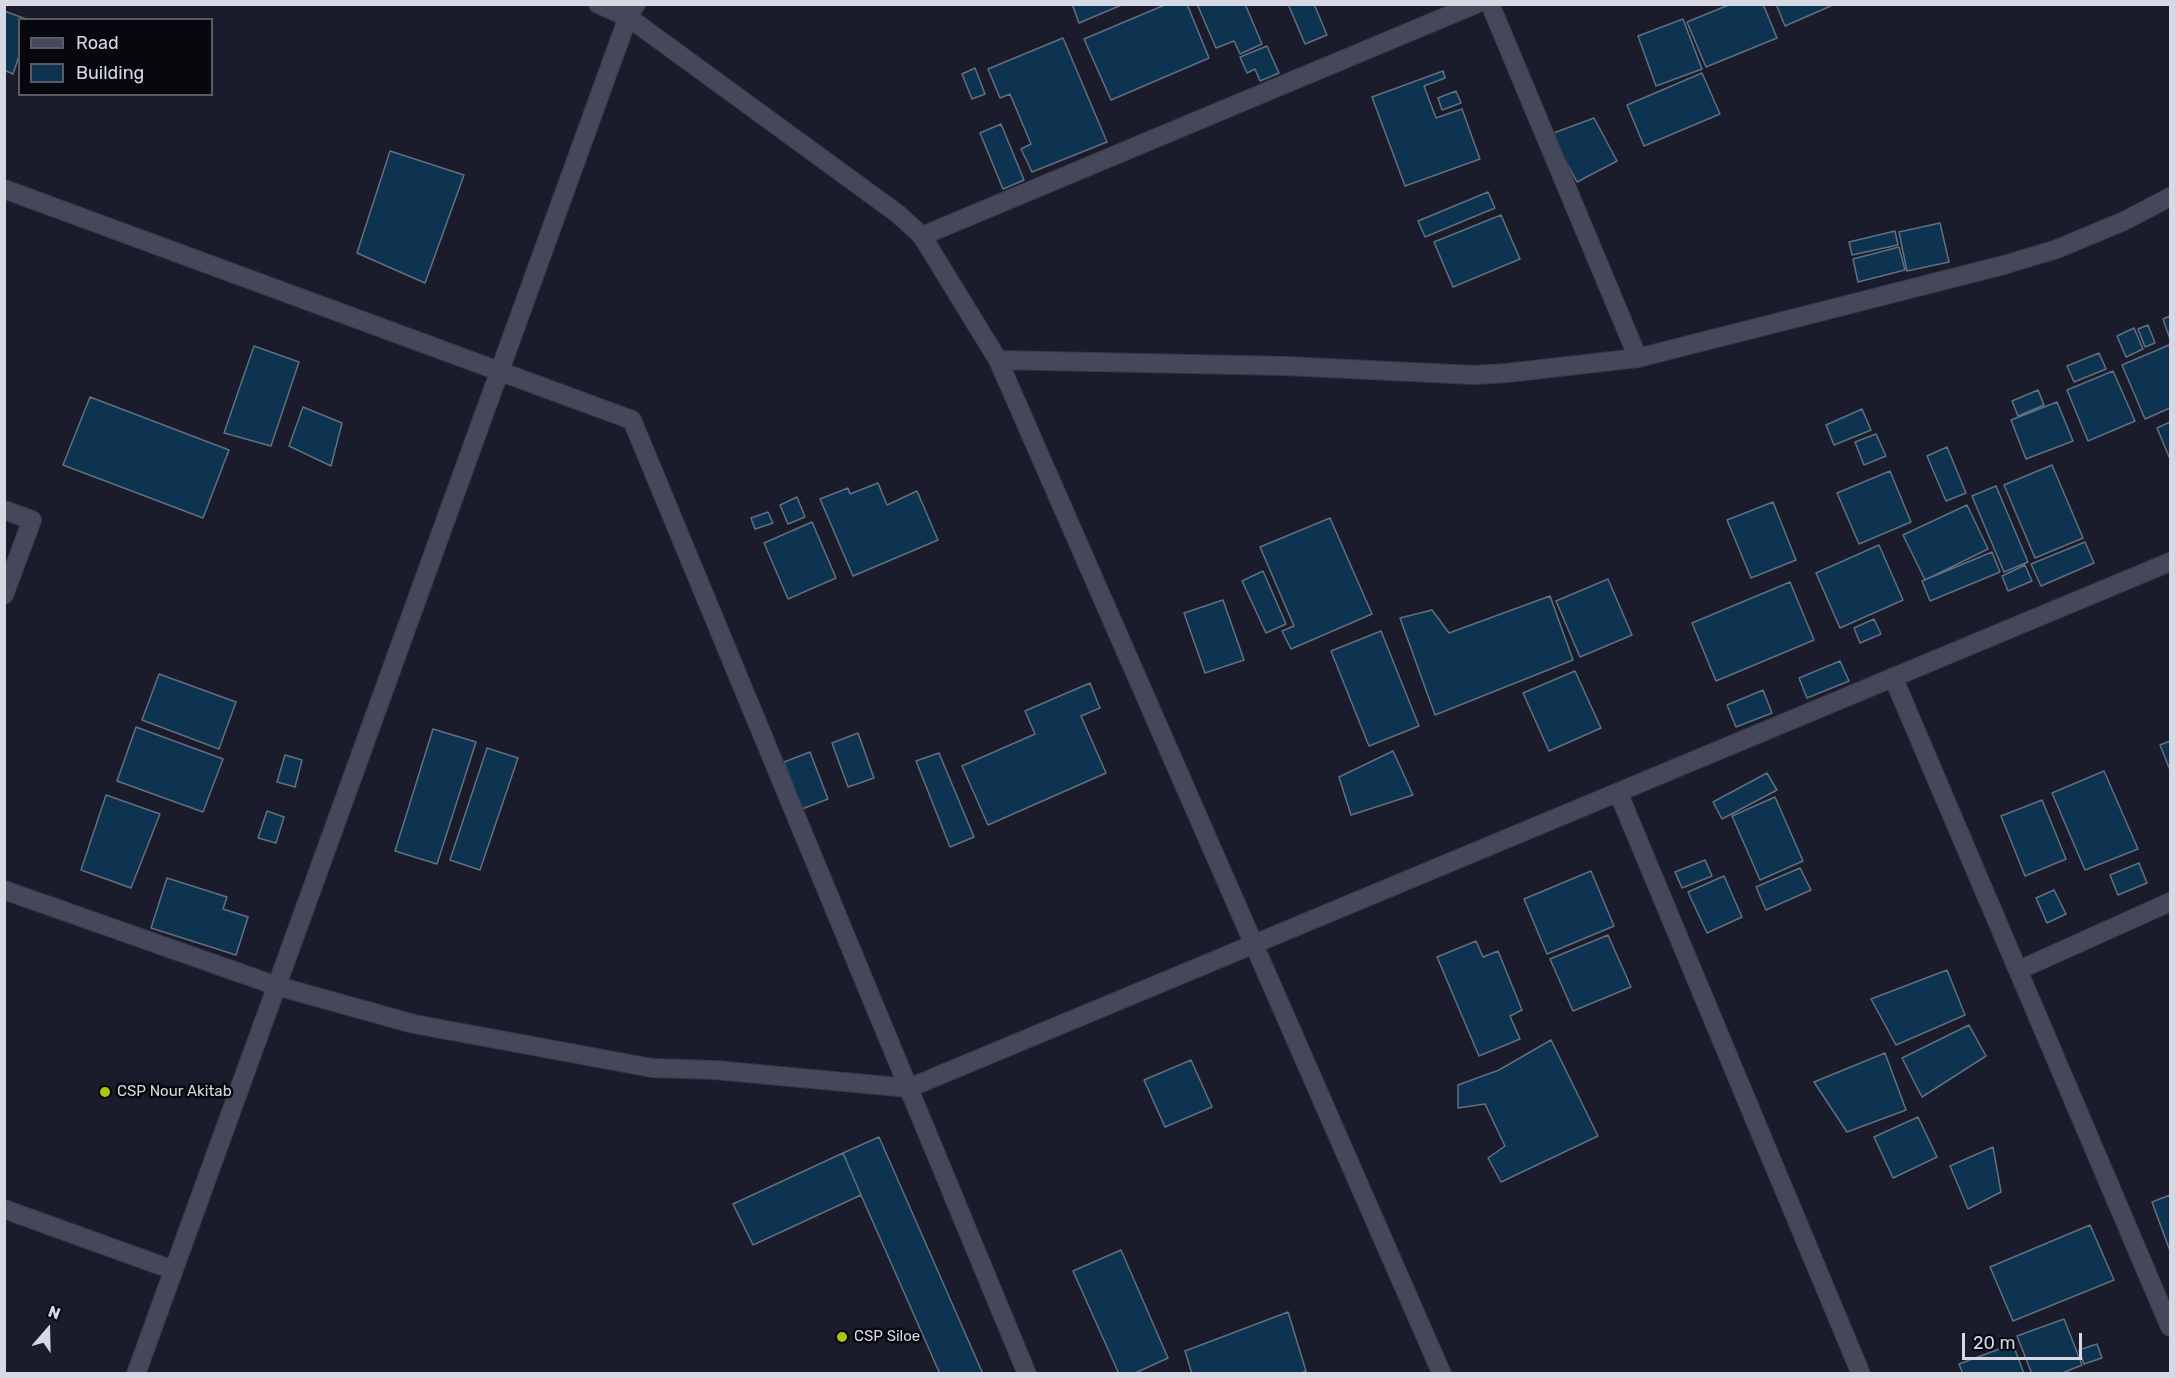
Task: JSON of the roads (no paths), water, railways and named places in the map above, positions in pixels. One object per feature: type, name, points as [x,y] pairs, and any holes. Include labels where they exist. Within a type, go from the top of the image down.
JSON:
[{"type":"street","points":[[598,4],[632,11],[898,214],[922,236],[998,360],[1442,1374]]},
{"type":"street","points":[[922,236],[1476,4]]},
{"type":"street","points":[[1490,4],[1638,358]]},
{"type":"street","points":[[135,1374],[632,11]]},
{"type":"street","points":[[4,189],[632,420],[1027,1374]]},
{"type":"street","points":[[998,360],[1286,366],[1474,375],[1638,358],[2004,265],[2057,249],[2170,197]]},
{"type":"street","points":[[4,510],[32,520],[4,595]]},
{"type":"street","points":[[4,890],[277,986],[414,1024],[652,1068],[715,1070],[909,1088],[2170,562]]},
{"type":"street","points":[[1893,677],[2019,970],[2164,1295],[2170,1328]]},
{"type":"street","points":[[1618,792],[1862,1374]]},
{"type":"street","points":[[2019,970],[2170,902]]},
{"type":"street","points":[[4,1209],[173,1270]]},
{"type":"place","name":"CSP Nour Akitab","points":[[105,1092]]},
{"type":"place","name":"CSP Siloe","points":[[842,1337]]}]
